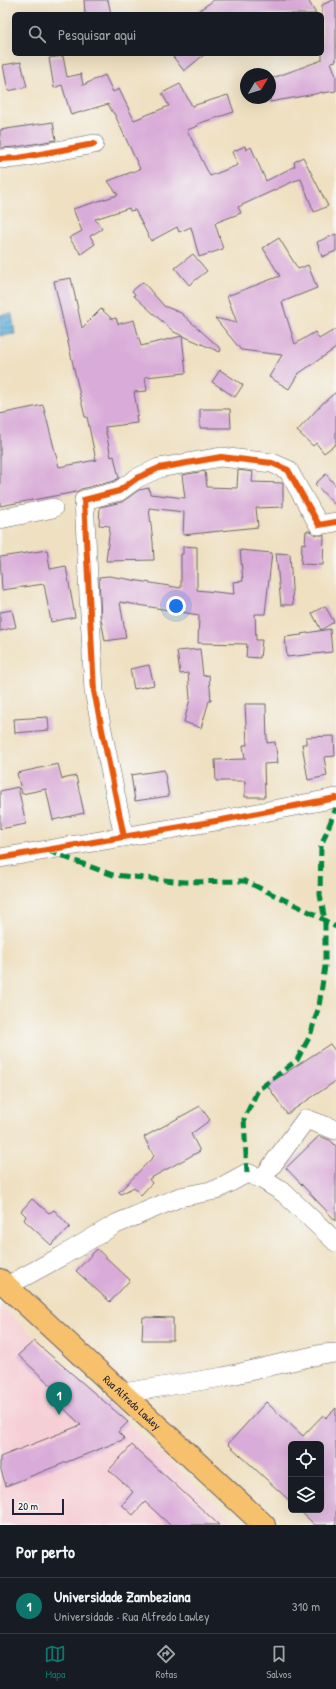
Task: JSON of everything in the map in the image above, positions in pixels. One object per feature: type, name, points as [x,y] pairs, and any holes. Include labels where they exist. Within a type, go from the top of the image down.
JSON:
[{"type":"main road","name":"Rua Alfredo Lawley","points":[[3,1283],[264,1525]]},
{"type":"street","points":[[0,159],[19,158],[94,144]]},
{"type":"street","points":[[124,837],[94,691],[84,500],[119,491],[137,478],[159,468],[221,457],[272,463],[288,470],[319,525],[336,522]]},
{"type":"street","points":[[0,519],[53,508]]},
{"type":"street","points":[[0,858],[336,798]]},
{"type":"street","points":[[262,1179],[306,1119],[336,1130]]},
{"type":"street","points":[[3,1283],[62,1256],[116,1224],[180,1197],[216,1190],[247,1173],[262,1179],[284,1193],[336,1242]]},
{"type":"street","points":[[123,1394],[222,1377],[322,1354],[336,1353]]},
{"type":"shaded area","points":[[0,1305],[238,1525],[0,1525]]},
{"type":"water","points":[[12,314],[15,334],[0,336],[0,315]]},
{"type":"building","points":[[84,0],[108,0],[111,12],[85,12]]},
{"type":"building","points":[[214,0],[308,0],[315,12],[197,12]]},
{"type":"building","points":[[336,0],[336,61],[331,62],[336,76],[336,91],[322,92],[276,101],[276,77],[322,60],[322,56],[324,56],[324,12],[322,12],[322,5]]},
{"type":"building","points":[[63,56],[67,77],[81,74],[83,85],[105,75],[113,92],[119,89],[134,120],[169,106],[162,93],[180,84],[192,106],[228,95],[234,112],[197,124],[198,126],[187,130],[210,176],[238,165],[232,152],[245,146],[246,150],[251,147],[266,181],[295,166],[294,162],[303,157],[328,206],[314,212],[301,179],[294,181],[238,207],[241,213],[215,223],[223,249],[199,257],[191,227],[179,232],[177,227],[151,241],[135,210],[130,211],[129,208],[95,219],[102,229],[90,236],[95,244],[81,254],[69,238],[82,231],[73,209],[118,195],[108,181],[140,169],[114,113],[108,104],[71,115],[62,85],[54,88],[49,58]]},
{"type":"building","points":[[173,56],[203,56],[184,71]]},
{"type":"building","points":[[21,62],[27,87],[8,91],[3,65]]},
{"type":"building","points":[[53,122],[56,140],[16,147],[0,148],[0,130]]},
{"type":"building","points":[[336,234],[336,251],[322,257],[317,242]]},
{"type":"building","points":[[279,238],[298,269],[308,265],[317,288],[282,302],[295,344],[315,332],[319,339],[336,329],[336,348],[298,374],[289,389],[269,377],[282,355],[241,350],[215,318],[237,323],[227,296],[280,276],[263,248]]},
{"type":"building","points":[[193,254],[207,271],[189,285],[175,268]]},
{"type":"building","points":[[71,278],[82,328],[101,309],[112,319],[116,318],[118,324],[134,320],[141,346],[182,336],[186,373],[145,377],[147,391],[134,392],[138,415],[136,415],[137,423],[105,427],[111,457],[114,456],[119,478],[114,481],[81,489],[76,492],[0,506],[0,414],[43,405],[59,467],[96,460],[54,281]]},
{"type":"building","points":[[143,282],[164,306],[181,313],[221,349],[220,352],[174,332],[134,296],[135,294],[132,291]]},
{"type":"building","points":[[220,370],[243,385],[235,397],[212,382]]},
{"type":"building","points":[[336,392],[336,444],[324,453],[316,443],[313,446],[297,431],[323,403]]},
{"type":"building","points":[[200,409],[230,409],[231,428],[200,428]]},
{"type":"building","points":[[238,470],[253,472],[252,482],[283,483],[283,507],[256,508],[258,527],[183,535],[184,512],[149,508],[154,560],[106,561],[110,526],[99,525],[100,507],[122,502],[139,490],[149,488],[150,494],[185,498],[182,475],[205,471],[207,487],[237,488]]},
{"type":"building","points":[[326,474],[336,486],[336,506],[315,484]]},
{"type":"building","points":[[306,531],[310,531],[315,535],[324,535],[323,565],[301,564],[302,543],[305,544]]},
{"type":"building","points":[[183,546],[197,547],[197,590],[234,594],[233,582],[243,581],[240,550],[272,553],[265,614],[255,614],[256,640],[262,640],[260,658],[246,657],[247,644],[198,643],[199,615],[120,602],[126,638],[105,641],[101,619],[99,577],[109,576],[181,588],[181,554],[183,554]]},
{"type":"building","points":[[47,550],[50,569],[66,566],[75,617],[51,622],[44,584],[2,590],[0,557]]},
{"type":"building","points":[[276,553],[290,554],[293,605],[281,605]]},
{"type":"building","points":[[325,606],[334,622],[321,630],[312,613]]},
{"type":"building","points":[[12,610],[16,627],[0,631],[0,612]]},
{"type":"building","points":[[330,629],[332,652],[287,657],[285,637]]},
{"type":"building","points":[[200,649],[203,676],[209,675],[211,701],[209,701],[201,728],[184,722],[190,699],[188,673],[180,674],[177,651]]},
{"type":"building","points":[[149,665],[154,685],[134,689],[130,669]]},
{"type":"building","points":[[245,704],[266,704],[267,743],[275,742],[278,763],[264,764],[265,797],[245,797],[245,781],[216,781],[215,760],[245,759],[243,745],[247,745]]},
{"type":"building","points":[[48,717],[49,730],[15,733],[14,719]]},
{"type":"building","points":[[334,736],[335,756],[324,757],[327,776],[308,780],[302,744],[306,744],[306,737]]},
{"type":"building","points":[[58,764],[62,779],[76,776],[84,813],[53,820],[46,789],[22,794],[17,773]]},
{"type":"building","points":[[164,770],[169,796],[135,801],[131,775]]},
{"type":"building","points":[[18,787],[26,824],[0,829],[0,791]]},
{"type":"building","points":[[330,1044],[336,1052],[336,1081],[287,1114],[267,1085]]},
{"type":"building","points":[[200,1106],[210,1120],[191,1134],[200,1151],[149,1179],[152,1183],[141,1195],[134,1187],[121,1194],[119,1192],[154,1156],[144,1137]]},
{"type":"building","points":[[319,1136],[330,1140],[336,1146],[336,1221],[286,1168]]},
{"type":"building","points":[[32,1199],[49,1213],[54,1210],[70,1227],[51,1245],[24,1220],[26,1216],[21,1211]]},
{"type":"building","points":[[97,1249],[130,1280],[110,1302],[76,1271]]},
{"type":"building","points":[[143,1317],[173,1318],[173,1340],[142,1340]]},
{"type":"building","points":[[34,1341],[128,1422],[118,1432],[125,1439],[6,1486],[0,1467],[0,1457],[81,1425],[51,1396],[55,1389],[18,1355]]},
{"type":"building","points":[[266,1402],[303,1436],[323,1415],[326,1418],[336,1408],[336,1525],[315,1525],[302,1513],[324,1513],[324,1441],[288,1441],[288,1499],[228,1444]]},
{"type":"building","points":[[132,1445],[219,1525],[170,1525],[145,1502],[133,1515],[122,1505],[133,1492],[109,1470]]},
{"type":"marked path","points":[[247,1173],[244,1119],[258,1090],[297,1060],[310,1036],[319,1006],[325,966],[325,920],[320,895],[321,846],[336,808]]},
{"type":"marked path","points":[[48,851],[113,875],[184,882],[245,881],[314,914],[336,927]]},
{"type":"cycle path","points":[[0,159],[19,158],[94,144]]},
{"type":"cycle path","points":[[124,837],[94,691],[84,500],[119,491],[137,478],[159,468],[221,457],[272,463],[288,470],[319,525],[336,522]]},
{"type":"cycle path","points":[[0,858],[222,820],[336,798]]},
{"type":"place","name":"Universidade Zambeziana","points":[[59,1415]]}]
